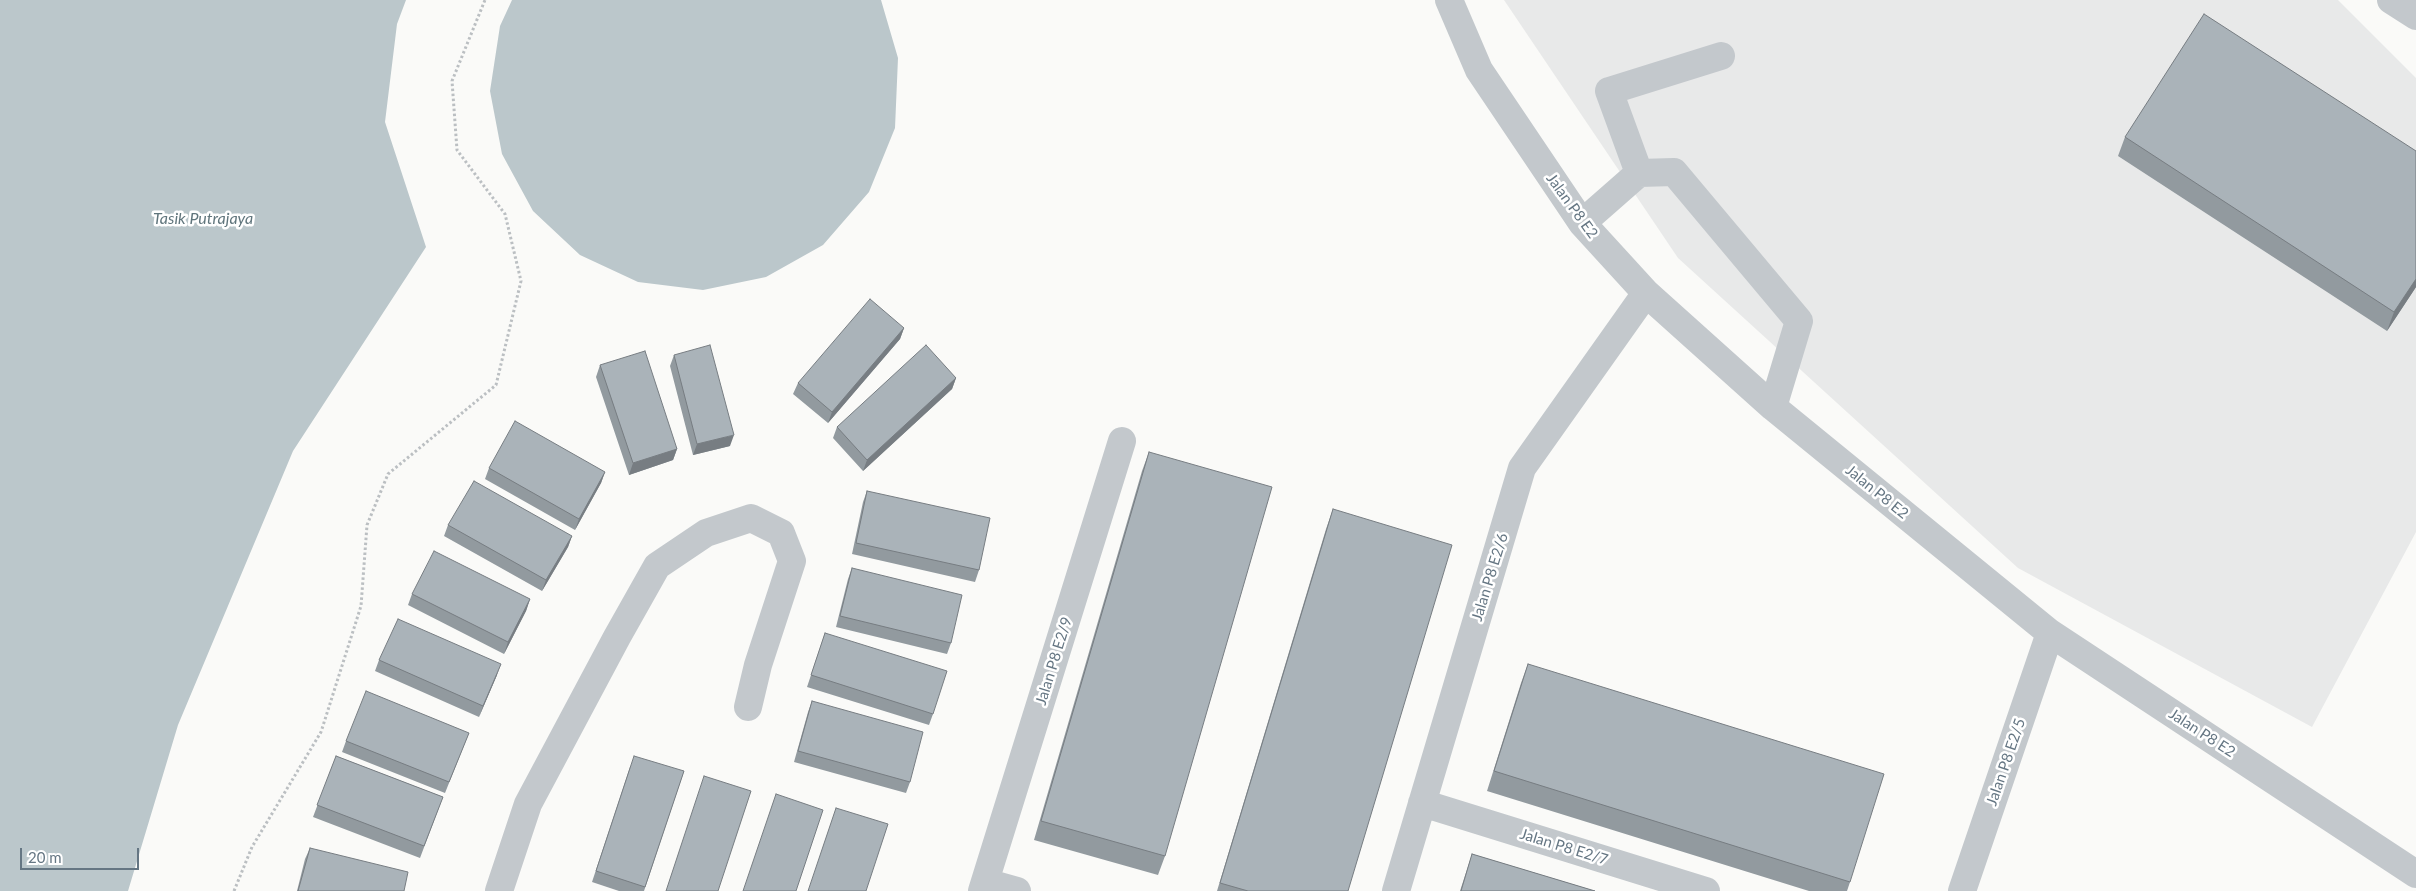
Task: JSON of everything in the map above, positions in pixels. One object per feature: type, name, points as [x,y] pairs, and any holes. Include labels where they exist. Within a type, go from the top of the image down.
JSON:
[{"type":"street","name":"Jalan P8 E2","points":[[1449,0],[1479,70],[1582,223],[1646,293],[1773,407],[2050,633],[2416,874]]},
{"type":"street","points":[[2391,0],[2416,16]]},
{"type":"street","points":[[1639,173],[1609,91],[1721,56]]},
{"type":"street","points":[[1582,223],[1639,173],[1674,172],[1799,320],[1773,407]]},
{"type":"street","name":"Jalan P8 E2/6","points":[[1396,891],[1522,468],[1646,293]]},
{"type":"street","name":"Jalan P8 E2/9","points":[[1017,891],[983,886],[1122,441]]},
{"type":"street","points":[[499,891],[528,804],[616,637],[657,566],[706,533],[751,518],[781,533],[792,560],[758,665],[748,707]]},
{"type":"street","name":"Jalan P8 E2/5","points":[[1962,891],[2050,633]]},
{"type":"street","name":"Jalan P8 E2/7","points":[[1422,803],[1706,891]]},
{"type":"path","points":[[234,891],[252,848],[321,732],[361,606],[367,525],[388,474],[496,385],[521,281],[505,214],[457,150],[452,81],[485,0]]},
{"type":"shaded area","points":[[1504,0],[2338,0],[2416,78],[2416,532],[2312,727],[2018,568],[1678,258]]},
{"type":"water","name":"Tasik Putrajaya","points":[[0,0],[406,0],[397,24],[385,122],[426,247],[293,451],[178,725],[128,891],[0,891]]},
{"type":"water","points":[[512,0],[881,0],[898,58],[895,128],[869,192],[823,245],[766,277],[703,290],[638,282],[580,255],[533,211],[502,154],[490,91],[500,26]]},
{"type":"building","points":[[2204,14],[2416,151],[2416,279],[2394,312],[2125,137]]},
{"type":"building","points":[[870,299],[904,328],[832,412],[798,383]]},
{"type":"building","points":[[710,345],[734,435],[697,444],[674,355]]},
{"type":"building","points":[[926,345],[956,378],[867,460],[837,427]]},
{"type":"building","points":[[645,351],[677,449],[633,463],[600,365]]},
{"type":"building","points":[[515,421],[605,472],[579,519],[489,468]]},
{"type":"building","points":[[1149,452],[1272,487],[1165,856],[1041,821]]},
{"type":"building","points":[[474,481],[572,536],[546,580],[448,525]]},
{"type":"building","points":[[867,491],[990,518],[979,570],[856,543]]},
{"type":"building","points":[[1333,509],[1452,545],[1348,891],[1248,891],[1220,883]]},
{"type":"building","points":[[434,551],[530,599],[508,642],[412,594]]},
{"type":"building","points":[[852,568],[962,595],[951,643],[840,616]]},
{"type":"building","points":[[398,619],[501,664],[483,706],[379,660]]},
{"type":"building","points":[[825,633],[947,671],[933,714],[811,675]]},
{"type":"building","points":[[1528,664],[1884,774],[1850,882],[1494,771]]},
{"type":"building","points":[[366,691],[469,733],[449,782],[346,741]]},
{"type":"building","points":[[812,701],[923,732],[910,782],[798,751]]},
{"type":"building","points":[[336,756],[443,797],[424,846],[317,805]]},
{"type":"building","points":[[634,756],[684,771],[645,887],[596,871]]},
{"type":"building","points":[[704,776],[751,791],[718,891],[666,891]]},
{"type":"building","points":[[776,794],[823,810],[796,891],[743,891]]},
{"type":"building","points":[[836,808],[888,824],[866,891],[808,891]]},
{"type":"building","points":[[310,848],[408,872],[404,891],[298,891]]},
{"type":"building","points":[[1472,854],[1595,891],[1461,891]]}]
